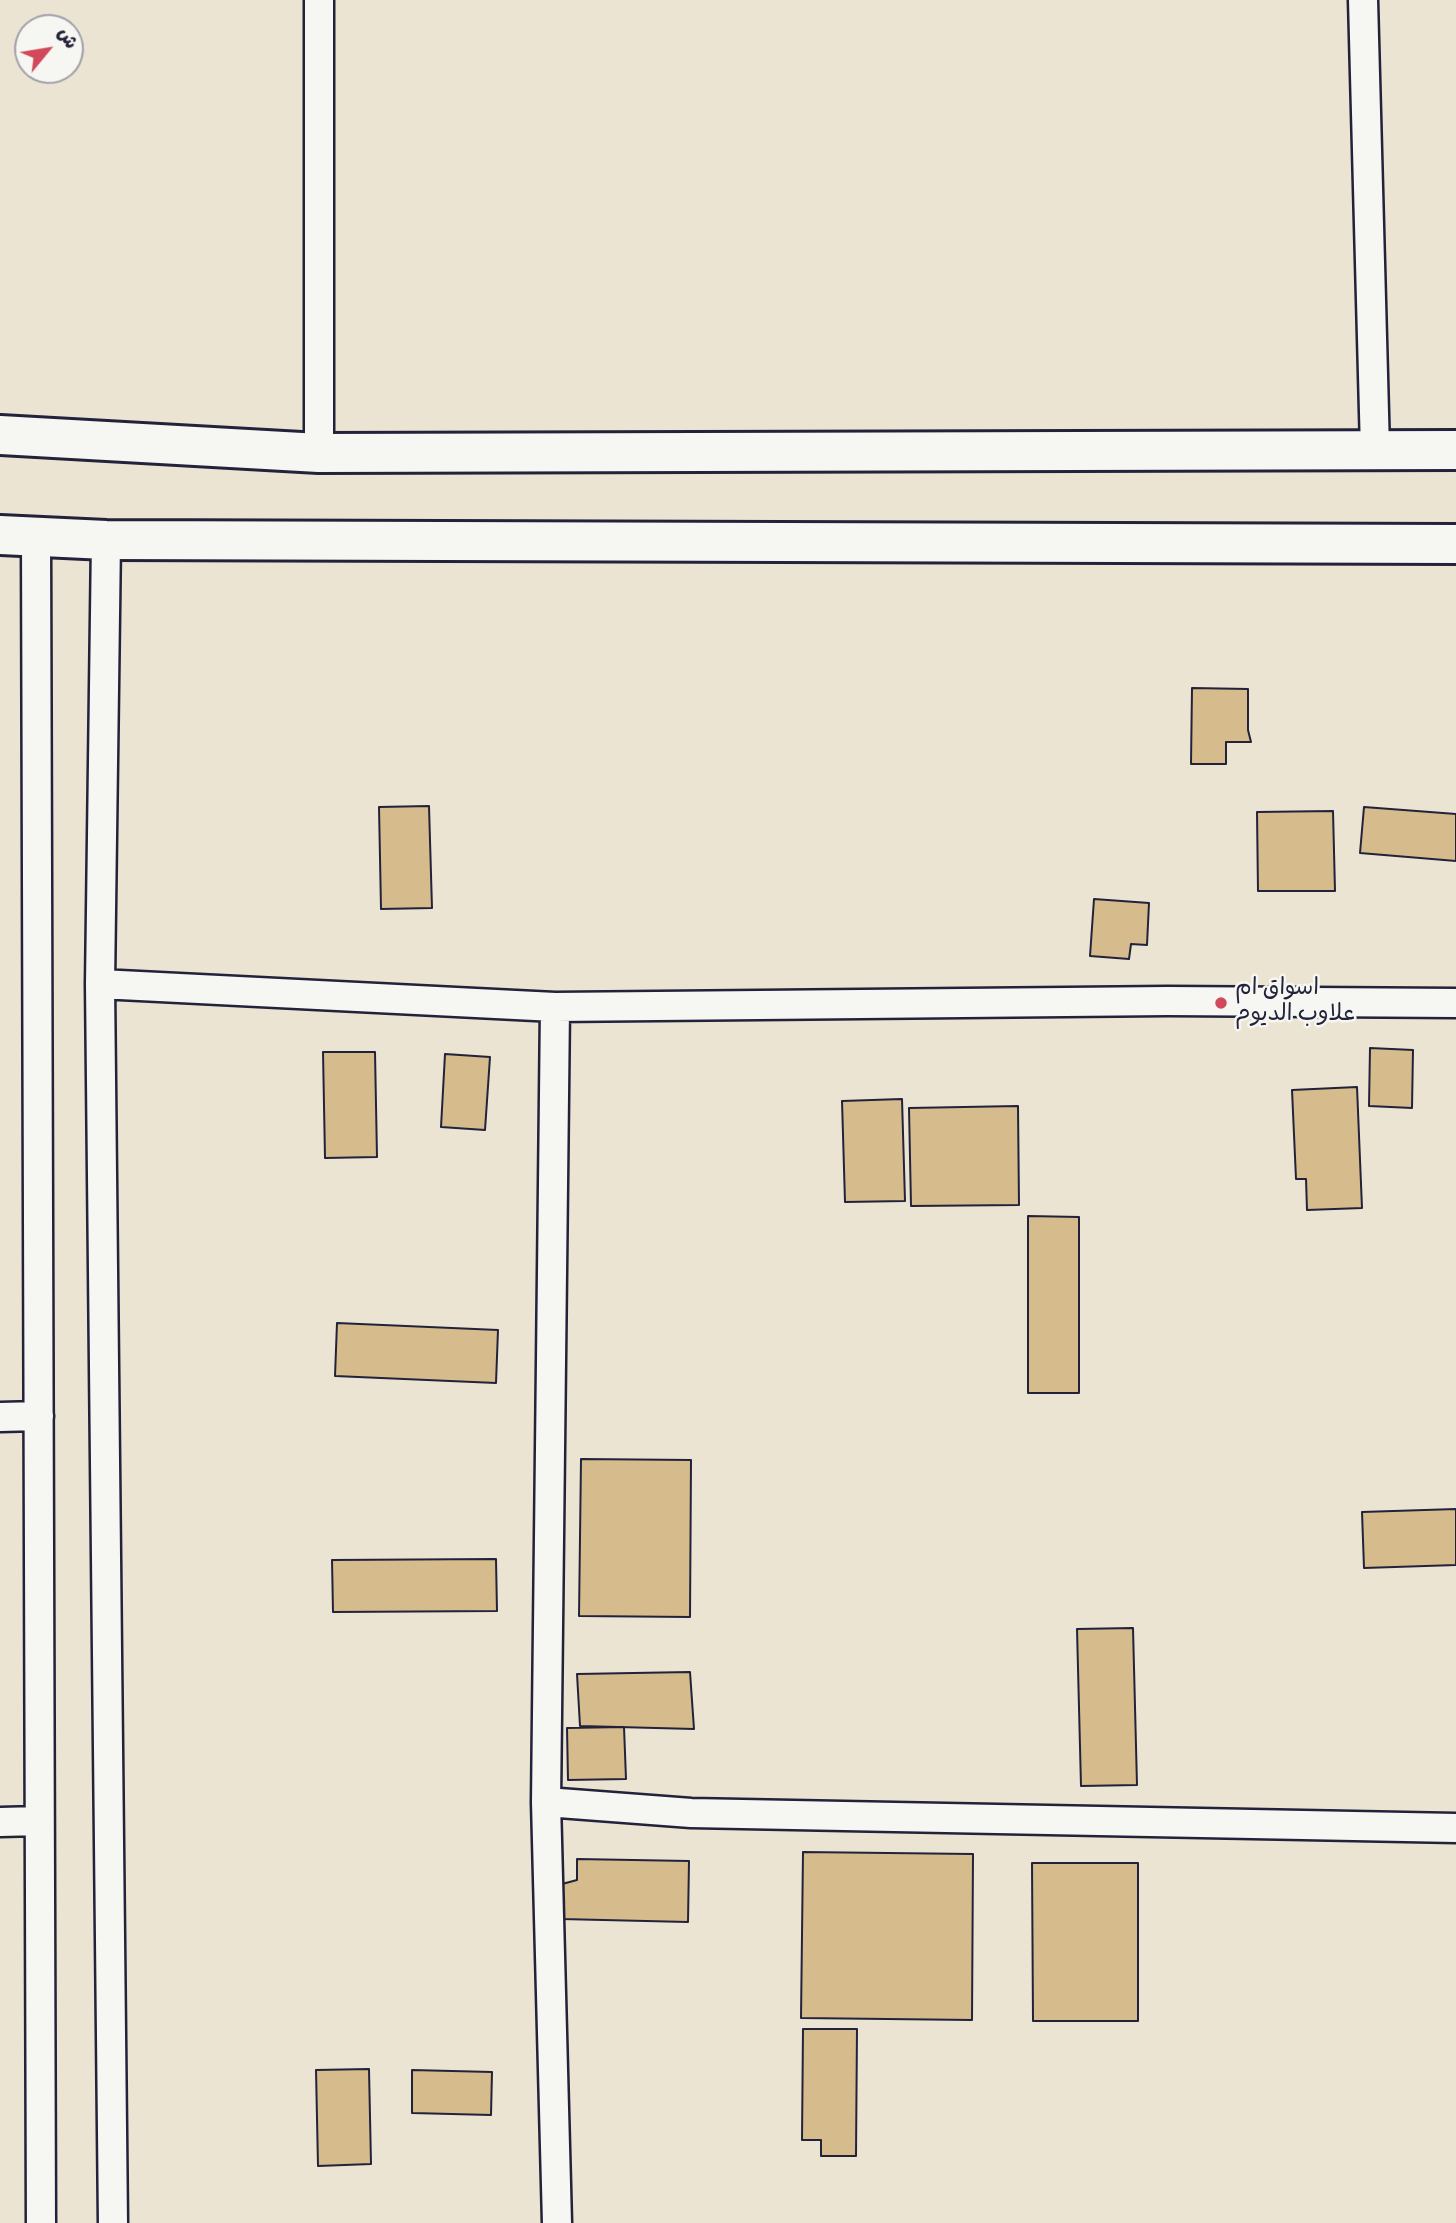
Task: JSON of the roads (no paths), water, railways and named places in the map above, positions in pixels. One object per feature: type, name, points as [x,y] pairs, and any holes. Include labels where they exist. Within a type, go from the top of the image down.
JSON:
[{"type":"main road","points":[[0,435],[319,453],[1456,450]]},
{"type":"main road","points":[[18,536],[106,540],[1456,544]]},
{"type":"street","points":[[318,0],[319,453]]},
{"type":"street","points":[[1363,0],[1375,450]]},
{"type":"street","points":[[18,536],[39,1416],[41,2223]]},
{"type":"street","points":[[106,540],[100,984],[113,2223]]},
{"type":"street","points":[[100,984],[555,1007],[1168,1001],[1456,1003]]},
{"type":"street","points":[[555,1007],[546,1802],[557,2223]]},
{"type":"street","points":[[0,1417],[39,1416]]},
{"type":"street","points":[[546,1802],[691,1813],[1456,1828]]},
{"type":"street","points":[[0,1822],[40,1821]]},
{"type":"place","name":"اسواق ام علاوب الديوم","points":[[1221,1003]]}]
